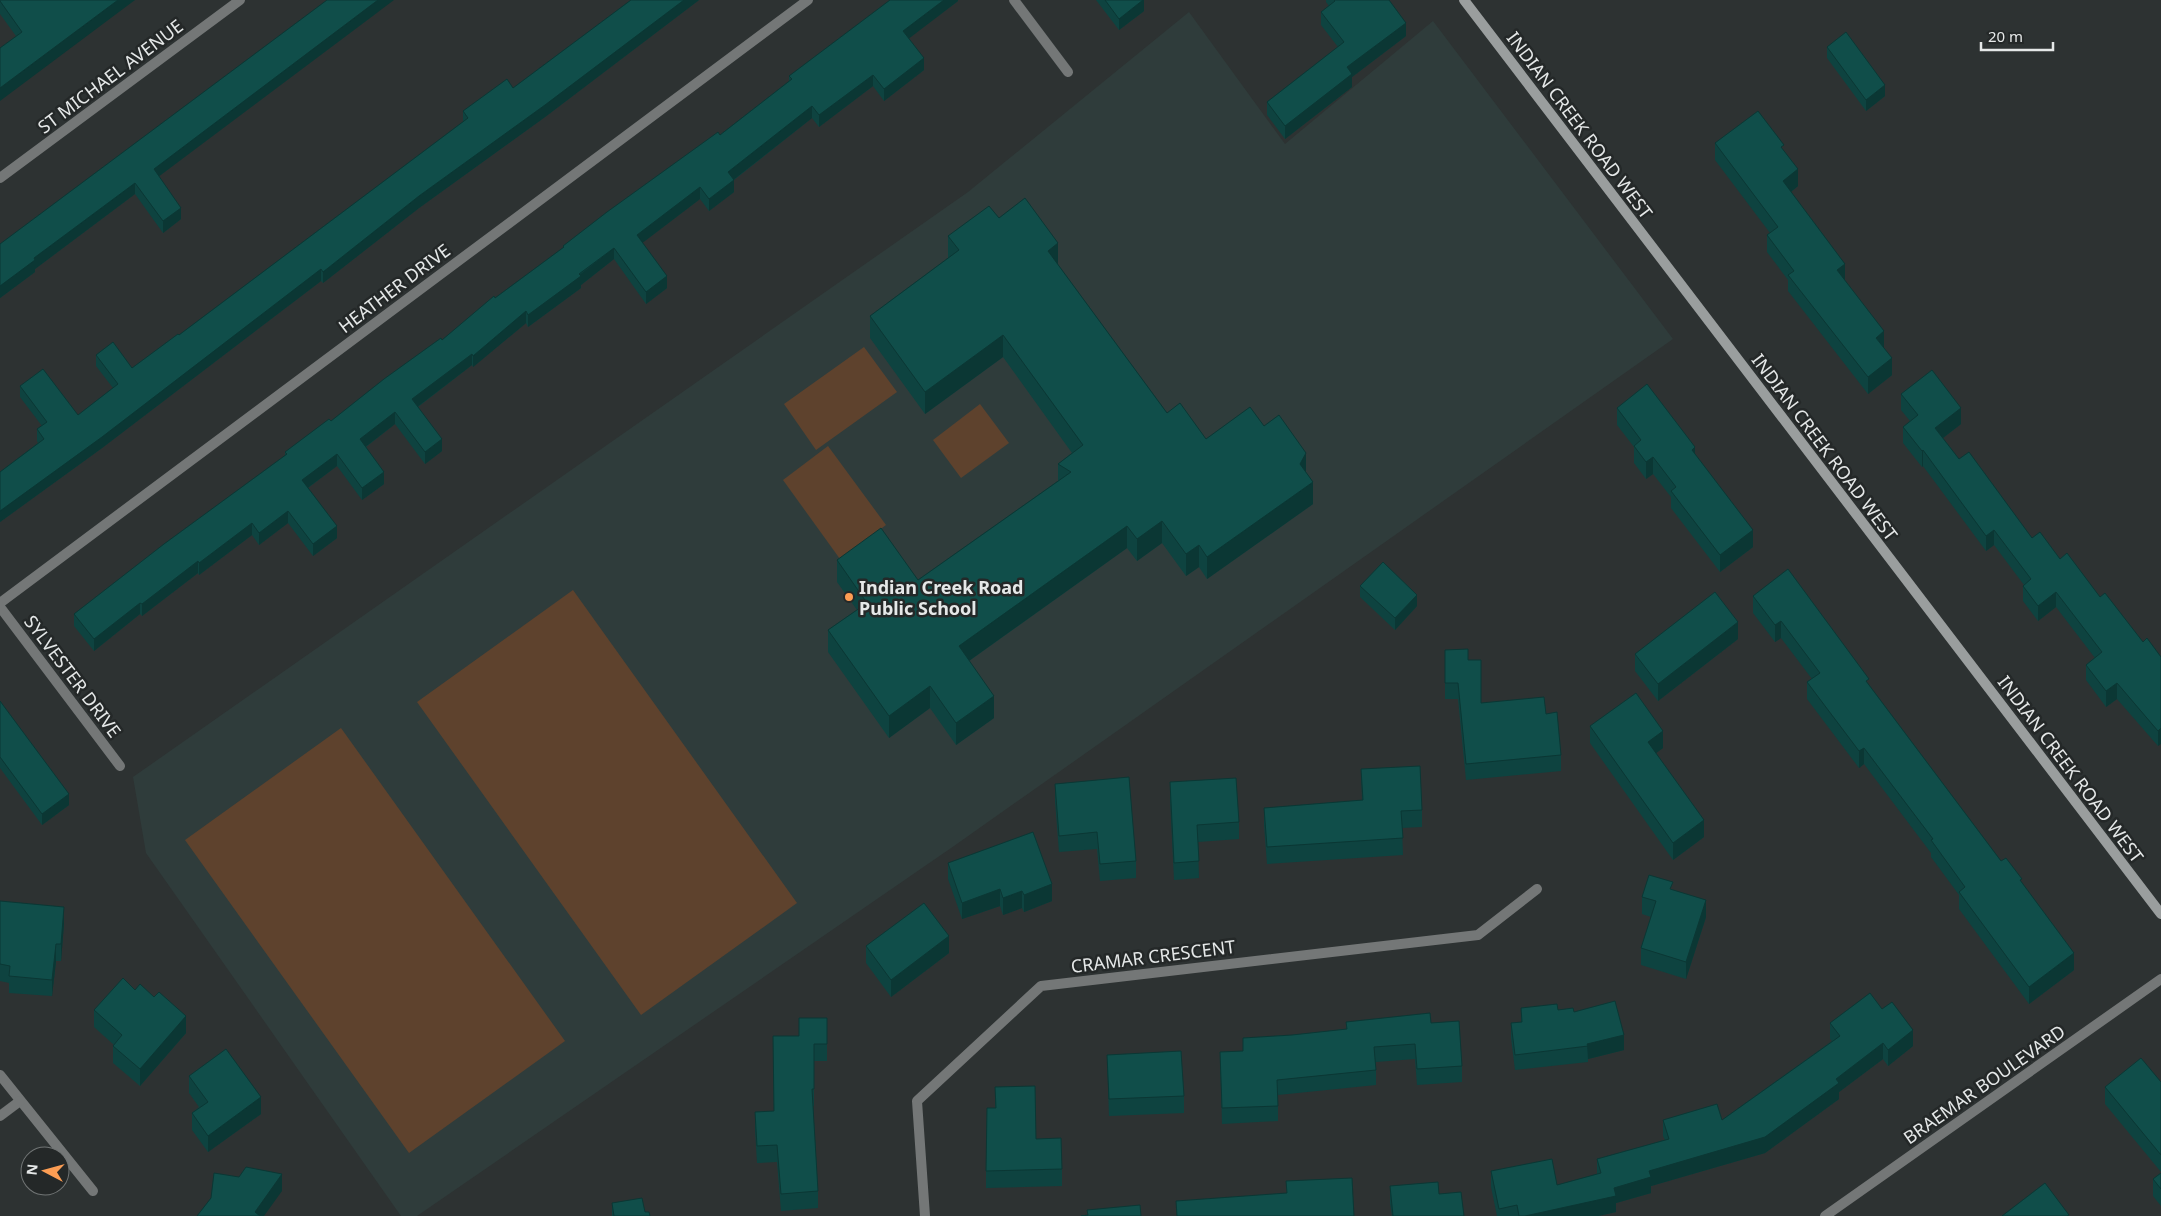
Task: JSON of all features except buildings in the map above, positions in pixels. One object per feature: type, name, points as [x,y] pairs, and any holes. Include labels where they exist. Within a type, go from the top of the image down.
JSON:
[{"type":"street","name":"ST MICHAEL AVENUE","points":[[0,178],[240,0]]},
{"type":"street","name":"HEATHER DRIVE","points":[[0,605],[808,0]]},
{"type":"street","points":[[1014,0],[1068,72]]},
{"type":"street","name":"INDIAN CREEK ROAD WEST","points":[[1464,0],[2161,914]]},
{"type":"street","name":"SYLVESTER DRIVE","points":[[0,605],[120,766]]},
{"type":"street","name":"CRAMAR CRESCENT","points":[[925,1216],[916,1101],[1041,986],[1478,935],[1537,889]]},
{"type":"street","name":"BRAEMAR BOULEVARD","points":[[1825,1216],[2161,979]]},
{"type":"street","points":[[0,1075],[93,1190]]},
{"type":"street","points":[[0,1116],[20,1102]]},
{"type":"shaded area","name":"Indian Creek Road Public School","points":[[1189,12],[1285,144],[1433,21],[1673,339],[954,846],[417,1216],[401,1216],[146,853],[133,777],[968,192]]},
{"type":"shaded area","points":[[864,347],[897,392],[816,450],[784,404]]},
{"type":"shaded area","points":[[980,404],[1009,443],[961,478],[933,440]]},
{"type":"shaded area","points":[[828,446],[886,525],[840,559],[783,480]]},
{"type":"shaded area","points":[[573,590],[797,903],[641,1015],[417,702]]},
{"type":"shaded area","points":[[341,728],[565,1041],[409,1153],[185,840]]},
{"type":"place","name":"Indian Creek Road Public School","points":[[849,597]]}]
